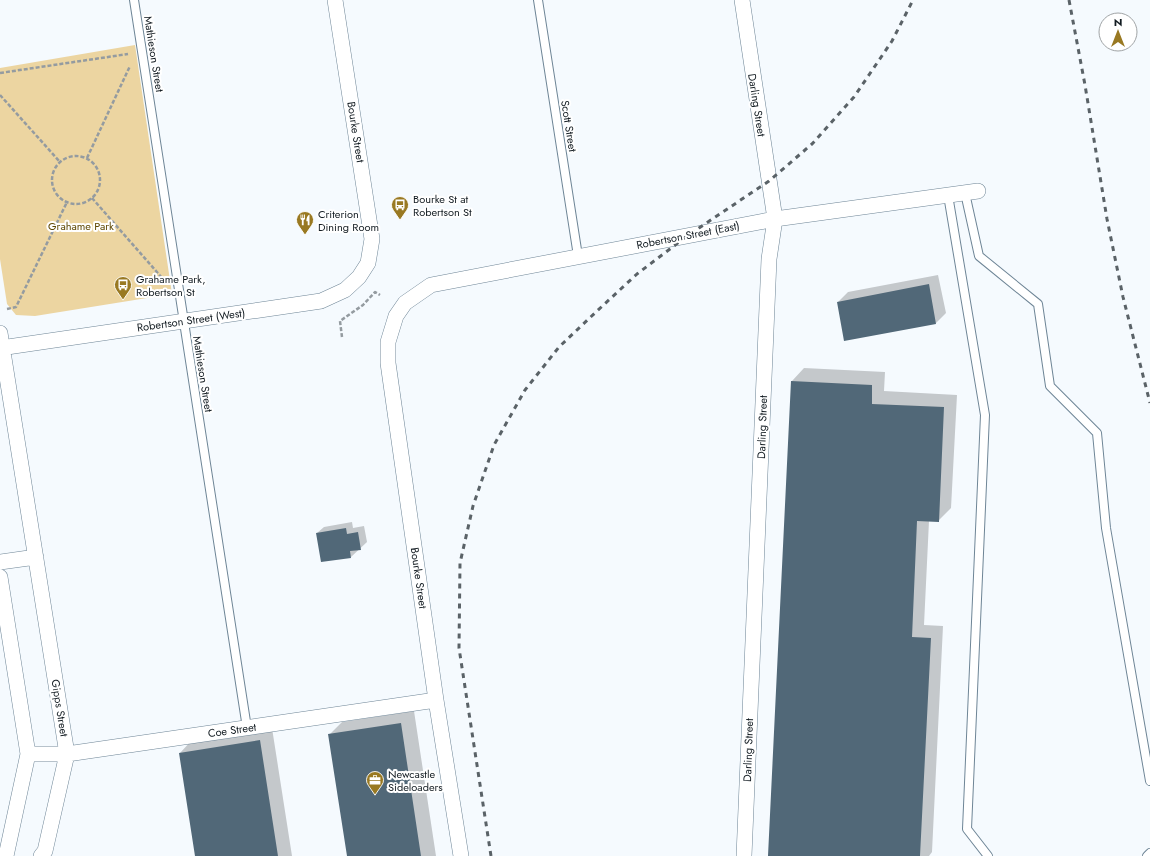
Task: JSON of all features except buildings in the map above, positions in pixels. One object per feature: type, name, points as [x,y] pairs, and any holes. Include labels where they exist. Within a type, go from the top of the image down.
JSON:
[{"type":"street","name":"Bourke Street","points":[[335,0],[372,239],[368,263]]},
{"type":"street","name":"Darling Street","points":[[742,0],[775,219],[769,259],[744,856]]},
{"type":"street","name":"Robertson Street (East)","points":[[405,302],[431,285],[578,256],[775,219],[972,192]]},
{"type":"street","name":"Robertson Street (West)","points":[[1,348],[321,301],[345,290],[359,277],[368,263]]},
{"type":"street","name":"Bourke Street","points":[[405,302],[396,316],[388,342],[388,363],[436,700],[461,856]]},
{"type":"street","name":"Gipps Street","points":[[0,333],[1,348],[68,754],[45,851],[41,856]]},
{"type":"street","points":[[0,562],[36,557]]},
{"type":"street","points":[[0,577],[28,754],[6,856]]},
{"type":"street","name":"Coe Street","points":[[28,754],[68,754],[436,700]]},
{"type":"lane","name":"Mathieson Street","points":[[134,0],[247,728]]},
{"type":"lane","name":"Scott Street","points":[[538,0],[578,256]]},
{"type":"lane","points":[[972,192],[979,256],[1038,304],[1050,386],[1097,433],[1106,528],[1150,782]]},
{"type":"lane","points":[[948,196],[985,415],[966,829],[988,856]]},
{"type":"lane","points":[[1147,856],[1150,853]]},
{"type":"path","points":[[0,73],[129,54]]},
{"type":"path","points":[[87,158],[133,60]]},
{"type":"path","points":[[0,95],[60,162]]},
{"type":"path","points":[[77,156],[87,158],[93,162],[99,171],[101,184],[98,191],[92,198],[84,203],[75,204],[67,202],[59,197],[55,191],[52,182],[54,170],[60,162],[68,157],[77,156]]},
{"type":"path","points":[[92,198],[163,279]]},
{"type":"path","points":[[7,309],[16,307],[67,202]]},
{"type":"path","points":[[342,337],[340,321],[363,305],[375,290],[380,295]]},
{"type":"green space","name":"Grahame Park","points":[[135,45],[172,294],[35,316],[16,315],[7,304],[0,259],[0,68]]},
{"type":"railway","points":[[491,856],[459,648],[460,563],[473,506],[494,445],[525,390],[559,347],[597,311],[637,274],[687,236],[769,181],[812,144],[854,97],[892,41],[913,0]]},
{"type":"railway","points":[[1069,0],[1085,85],[1107,219],[1123,297],[1150,403]]},
{"type":"place","name":"Bourke St at Robertson St","points":[[400,220]]},
{"type":"place","name":"Criterion Dining Room","points":[[305,235]]},
{"type":"place","name":"Grahame Park, Robertson St","points":[[123,300]]},
{"type":"place","name":"Newcastle Sideloaders","points":[[375,795]]}]
